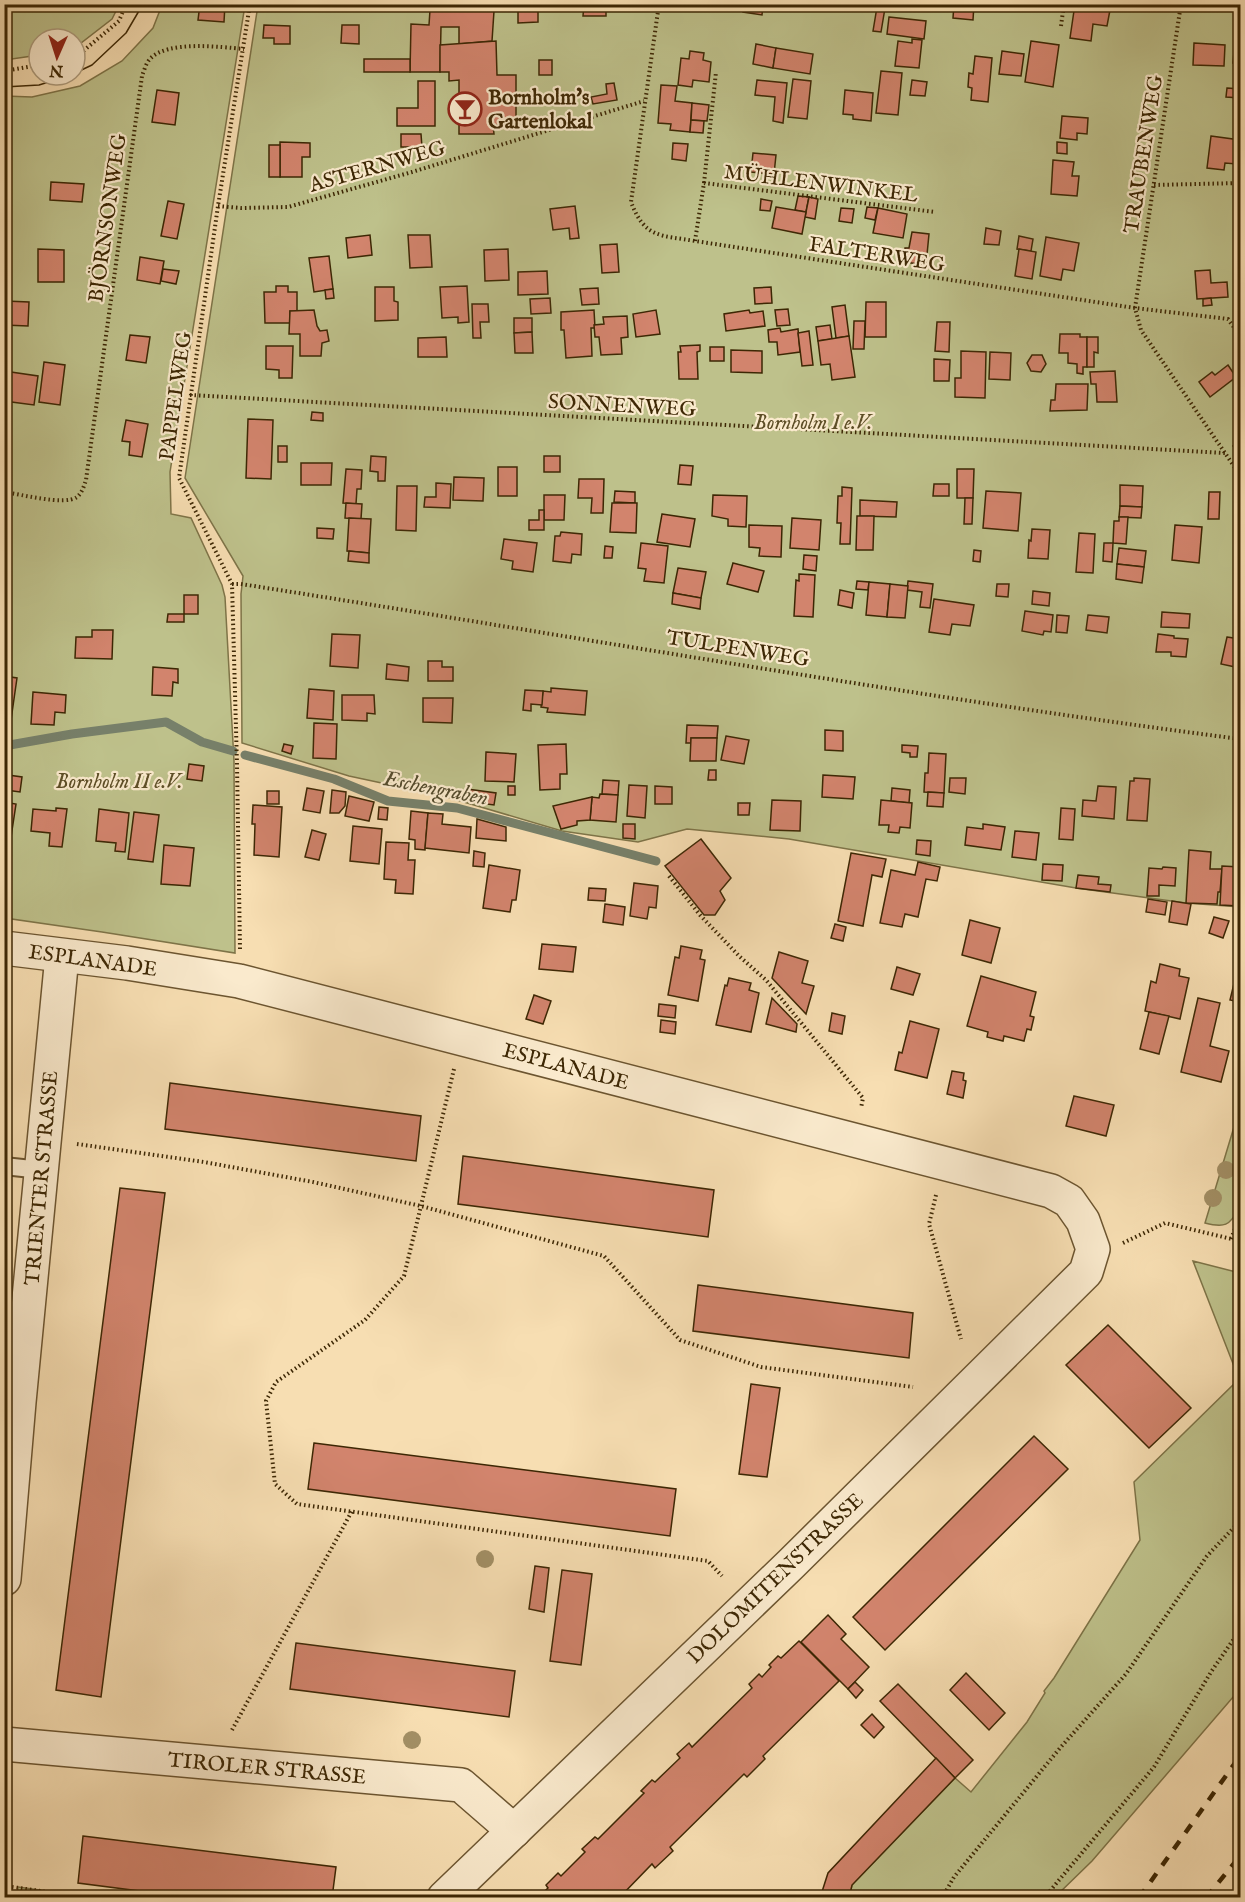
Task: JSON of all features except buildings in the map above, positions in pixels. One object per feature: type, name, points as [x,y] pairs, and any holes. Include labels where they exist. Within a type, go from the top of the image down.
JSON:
[{"type":"street","name":"ESPLANADE","points":[[4,948],[127,963],[239,981],[1051,1191],[1069,1201],[1083,1221],[1093,1249]]},
{"type":"street","name":"TRIENTER STRASSE","points":[[4,1579],[12,1401],[41,1170],[62,956]]},
{"type":"street","name":"DOLOMITENSTRASSE","points":[[444,1898],[791,1564],[1086,1272],[1093,1249]]},
{"type":"street","name":"TIROLER STRASSE","points":[[4,1744],[461,1785],[514,1831]]},
{"type":"lane","points":[[4,1166],[41,1170]]},
{"type":"path","points":[[87,48],[119,21],[126,4]]},
{"type":"path","name":"PAPPELWEG","points":[[240,951],[232,584],[179,478],[250,4]]},
{"type":"path","points":[[644,101],[659,4]]},
{"type":"path","points":[[1061,26],[1064,4]]},
{"type":"path","name":"TRAUBENWEG","points":[[1135,308],[1181,4]]},
{"type":"path","name":"BJÖRNSONWEG","points":[[4,492],[63,501],[75,498],[82,490],[86,480],[142,76],[149,59],[166,49],[204,45],[244,49]]},
{"type":"path","points":[[4,71],[27,67]]},
{"type":"path","name":"MÜHLENWINKEL","points":[[695,241],[716,72]]},
{"type":"path","name":"FALTERWEG","points":[[644,101],[631,202],[637,219],[653,233],[1135,308],[1228,319],[1240,336]]},
{"type":"path","name":"ASTERNWEG","points":[[218,206],[288,207],[412,172],[644,101]]},
{"type":"path","name":"MÜHLENWINKEL","points":[[704,183],[935,212]]},
{"type":"path","points":[[1154,185],[1240,183]]},
{"type":"path","points":[[1135,308],[1141,330],[1240,475]]},
{"type":"path","name":"SONNENWEG","points":[[190,395],[1225,453]]},
{"type":"path","name":"TULPENWEG","points":[[232,584],[474,620],[999,706],[1240,739]]},
{"type":"path","points":[[669,876],[700,915],[740,957],[766,980],[856,1089],[863,1098],[860,1111]]},
{"type":"path","points":[[454,1067],[404,1276],[365,1320],[276,1382],[266,1401],[275,1484],[297,1504],[708,1561],[722,1576]]},
{"type":"path","points":[[77,1144],[215,1164],[313,1182],[421,1206],[604,1256],[680,1340],[761,1367],[912,1387]]},
{"type":"path","points":[[935,1199],[929,1224],[961,1339]]},
{"type":"path","points":[[1231,1239],[1240,1216]]},
{"type":"path","points":[[1093,1249],[1119,1245],[1165,1223],[1240,1242]]},
{"type":"path","points":[[232,1730],[352,1511]]},
{"type":"path","points":[[942,1898],[954,1877],[1060,1748],[1126,1674],[1207,1556],[1240,1521]]},
{"type":"path","points":[[1044,1898],[1154,1767],[1210,1672],[1240,1630]]},
{"type":"path","points":[[12,1887],[90,1898]]},
{"type":"green space","points":[[5,4],[119,5],[112,19],[87,38],[87,27],[27,27],[27,57],[5,60]]},
{"type":"green space","name":"Bornholm II e.V.","points":[[162,5],[245,5],[170,472],[171,514],[191,518],[222,585],[225,597],[234,761],[235,953],[5,918],[5,96],[32,97],[76,87],[87,87],[87,82],[122,61],[153,28]]},
{"type":"green space","name":"Bornholm I e.V.","points":[[258,5],[1240,5],[1240,907],[1186,903],[1076,888],[789,839],[687,829],[638,842],[562,831],[447,797],[349,776],[242,743],[241,594],[243,576],[185,478]]},
{"type":"green space","points":[[1240,1107],[1240,1208],[1233,1219],[1226,1224],[1205,1223]]},
{"type":"green space","points":[[1193,1261],[1240,1273],[1240,1689],[1092,1861],[1055,1897],[849,1898],[852,1885],[955,1778],[971,1792],[1027,1722],[1045,1693],[1044,1691],[1140,1540],[1134,1482],[1239,1379]]},
{"type":"green space","points":[[18,1887],[90,1897],[17,1897]]},
{"type":"waterway","name":"Eschengraben","points":[[4,746],[72,734],[166,722],[202,742],[233,751]]},
{"type":"waterway","name":"Eschengraben","points":[[245,755],[334,779],[388,801],[457,808],[656,861]]},
{"type":"tram line","points":[[87,67],[126,33],[143,4]]},
{"type":"tram line","points":[[4,87],[27,86]]},
{"type":"railway","points":[[1139,1898],[1240,1756]]},
{"type":"railway","points":[[1206,1898],[1240,1856]]},
{"type":"place","name":"Bornholm's Gartenlokal","points":[[465,109]]}]
